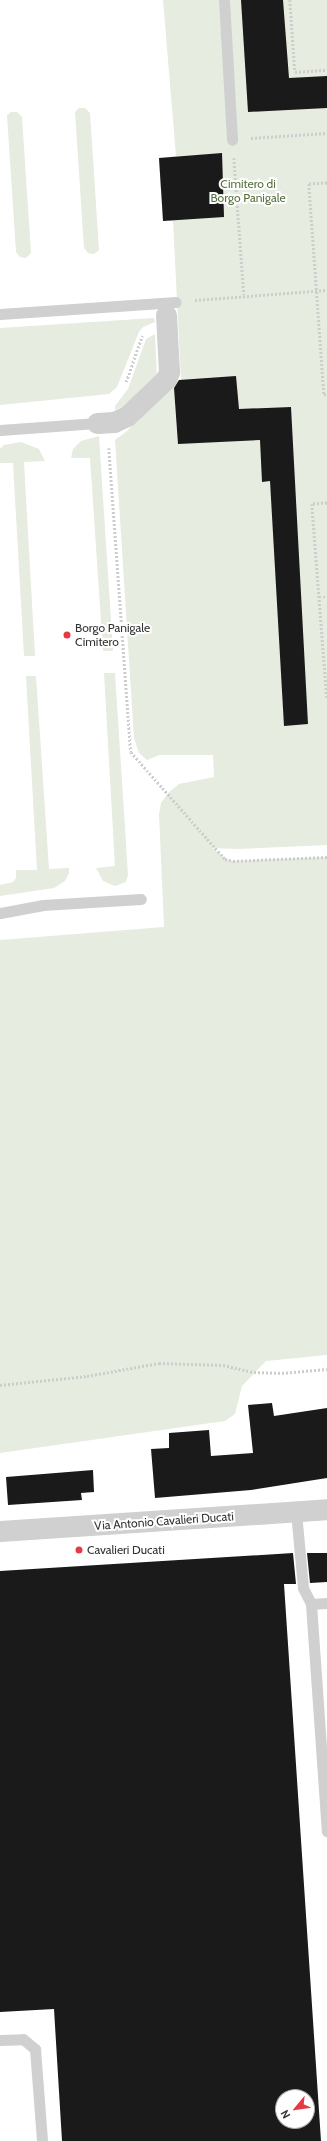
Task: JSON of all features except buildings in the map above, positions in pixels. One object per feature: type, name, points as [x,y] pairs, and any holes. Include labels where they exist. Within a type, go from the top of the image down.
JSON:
[{"type":"street","points":[[102,423],[127,416],[166,379],[169,372],[169,311]]},
{"type":"street","name":"Via Antonio Cavalieri Ducati","points":[[0,1531],[327,1509]]},
{"type":"lane","points":[[224,0],[232,140]]},
{"type":"lane","points":[[0,314],[169,311]]},
{"type":"lane","points":[[0,430],[102,423]]},
{"type":"lane","points":[[0,913],[43,905],[141,899]]},
{"type":"lane","points":[[296,1512],[302,1588],[311,1604],[327,1831]]},
{"type":"lane","points":[[311,1604],[327,1603]]},
{"type":"lane","points":[[0,2040],[23,2039],[35,2050],[42,2141]]},
{"type":"path","points":[[290,0],[295,72],[327,70]]},
{"type":"path","points":[[244,295],[232,140],[327,133]]},
{"type":"path","points":[[327,183],[309,184],[324,395],[327,395]]},
{"type":"path","points":[[124,387],[145,332],[169,311],[244,295],[327,290]]},
{"type":"path","points":[[102,423],[131,752],[225,858],[232,861],[327,857]]},
{"type":"path","points":[[327,503],[312,504],[327,697]]},
{"type":"path","points":[[319,598],[327,597]]},
{"type":"path","points":[[0,1385],[87,1376],[159,1363],[223,1365],[254,1372],[282,1373],[327,1369]]},
{"type":"green space","name":"Cimitero di Borgo Panigale","points":[[163,0],[327,0],[327,845],[238,849],[213,848],[225,858],[233,861],[327,857],[327,1355],[266,1361],[242,1386],[235,1414],[225,1421],[0,1453],[0,940],[164,927],[159,814],[161,803],[168,793],[179,784],[214,777],[213,755],[160,755],[147,760],[139,753],[134,738],[115,440],[127,431],[174,380],[181,380],[173,221],[163,221],[159,158],[176,156]]},
{"type":"green space","points":[[79,108],[85,108],[90,113],[99,250],[94,254],[88,253],[84,248],[75,112]]},
{"type":"green space","points":[[11,112],[17,112],[22,117],[31,253],[26,258],[20,257],[16,252],[7,115]]},
{"type":"green space","points":[[154,318],[155,322],[143,327],[139,332],[117,387],[109,394],[0,405],[0,328]]},
{"type":"green space","points":[[155,334],[157,377],[122,407],[115,410],[115,406],[128,389],[146,339]]},
{"type":"green space","points":[[99,436],[113,651],[103,651],[90,458],[71,458],[73,449],[81,441]]},
{"type":"green space","points":[[21,442],[39,449],[45,461],[24,462],[35,656],[24,656],[13,463],[0,463],[0,449],[4,445]]},
{"type":"green space","points":[[104,673],[115,673],[128,875],[126,882],[115,886],[103,881],[96,868],[115,866]]},
{"type":"green space","points":[[26,676],[36,676],[49,869],[69,868],[69,873],[65,881],[54,888],[0,896],[0,885],[13,882],[16,878],[16,870],[37,870]]},
{"type":"place","name":"Borgo Panigale Cimitero","points":[[67,635]]},
{"type":"place","name":"Cavalieri Ducati","points":[[79,1550]]}]
